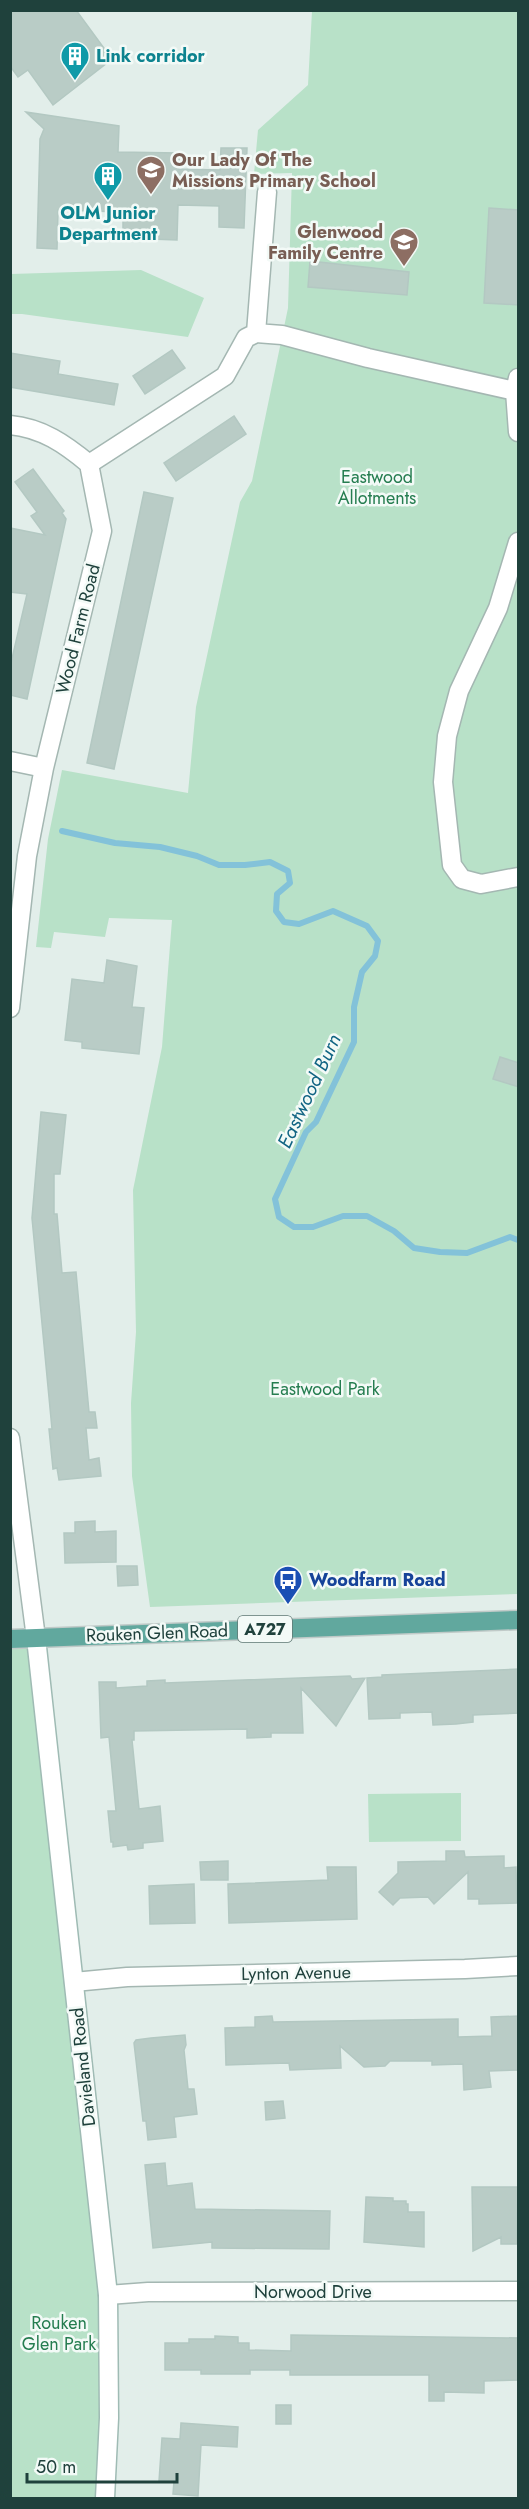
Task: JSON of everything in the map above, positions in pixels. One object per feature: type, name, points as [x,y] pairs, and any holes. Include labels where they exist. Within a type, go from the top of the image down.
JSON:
[{"type":"main road","name":"Rouken Glen Road","points":[[10,1638],[519,1620]]},
{"type":"street","points":[[256,333],[267,192]]},
{"type":"street","points":[[10,425],[45,433],[74,451],[89,464],[225,376],[246,338],[256,333],[282,335],[368,358],[517,385],[519,432]]},
{"type":"street","name":"Wood Farm Road","points":[[10,1008],[17,871],[102,531],[89,464]]},
{"type":"street","points":[[519,542],[498,608],[459,692],[447,736],[443,782],[452,865],[462,879],[481,884],[519,877]]},
{"type":"street","points":[[10,761],[44,768]]},
{"type":"street","points":[[10,1438],[36,1638]]},
{"type":"street","name":"Davieland Road","points":[[36,1638],[108,2295],[109,2418],[105,2499]]},
{"type":"street","name":"Lynton Avenue","points":[[74,1982],[127,1977],[519,1966]]},
{"type":"street","name":"Norwood Drive","points":[[108,2295],[148,2292],[519,2291]]},
{"type":"green space","name":"Eastwood Park","points":[[312,11],[518,11],[518,1594],[150,1607],[132,1476],[131,1403],[136,1332],[133,1190],[162,1047],[172,920],[109,918],[105,937],[54,932],[51,948],[36,947],[48,839],[62,770],[188,793],[196,707],[240,502],[252,481],[288,308],[292,173],[254,174],[258,130],[308,85]]},
{"type":"green space","points":[[141,270],[204,298],[188,337],[11,314],[11,274]]},
{"type":"green space","name":"Rouken Glen Park","points":[[36,1638],[108,2295],[102,2498],[11,2498],[10,1639]]},
{"type":"green space","points":[[461,1793],[461,1841],[369,1842],[368,1794]]},
{"type":"building","points":[[10,10],[76,10],[112,59],[53,105],[28,70],[18,77],[10,66]]},
{"type":"building","name":"OLM Junior Department","points":[[26,112],[119,126],[118,152],[179,153],[179,169],[220,170],[221,148],[247,148],[244,228],[219,227],[219,206],[178,205],[177,240],[123,238],[123,212],[58,210],[57,249],[37,248],[40,139],[44,129]]},
{"type":"building","points":[[489,208],[519,210],[519,305],[484,303]]},
{"type":"building","points":[[310,261],[409,272],[407,295],[308,287]]},
{"type":"building","points":[[172,350],[185,368],[145,394],[133,376]]},
{"type":"building","points":[[10,353],[60,361],[58,374],[118,384],[114,405],[10,387]]},
{"type":"building","points":[[234,416],[246,434],[176,481],[164,463]]},
{"type":"building","points":[[33,469],[64,511],[62,513],[66,519],[27,699],[10,695],[10,667],[27,594],[10,592],[10,528],[45,535],[31,516],[37,512],[15,482]]},
{"type":"building","points":[[144,492],[173,498],[114,769],[87,763]]},
{"type":"building","points":[[107,960],[137,966],[132,1007],[144,1008],[139,1054],[82,1048],[82,1042],[65,1040],[72,979],[104,983]]},
{"type":"building","points":[[500,1057],[519,1063],[519,1087],[493,1079]]},
{"type":"building","points":[[41,1112],[66,1115],[60,1174],[54,1174],[54,1214],[57,1214],[62,1273],[76,1272],[89,1412],[95,1412],[97,1428],[86,1428],[89,1460],[99,1458],[101,1476],[59,1480],[57,1468],[53,1469],[49,1429],[52,1429],[32,1218]]},
{"type":"building","points":[[95,1521],[95,1532],[116,1531],[116,1562],[65,1563],[64,1533],[75,1533],[75,1522]]},
{"type":"building","points":[[117,1566],[137,1566],[138,1585],[118,1586]]},
{"type":"building","points":[[519,1669],[519,1713],[473,1715],[473,1722],[433,1725],[432,1712],[400,1713],[400,1718],[369,1719],[367,1678],[382,1677],[382,1675]]},
{"type":"building","points":[[350,1676],[352,1679],[365,1678],[336,1726],[301,1688],[303,1733],[271,1733],[271,1737],[247,1738],[247,1729],[134,1731],[134,1740],[132,1740],[139,1809],[160,1806],[163,1841],[143,1843],[143,1848],[128,1850],[127,1845],[113,1847],[108,1811],[116,1811],[109,1737],[101,1738],[99,1682],[116,1682],[116,1688],[147,1686],[147,1681],[165,1680],[165,1683]]},
{"type":"building","points":[[446,1851],[464,1851],[465,1857],[504,1856],[504,1868],[516,1867],[517,1903],[479,1904],[479,1899],[468,1899],[468,1872],[434,1904],[428,1897],[400,1898],[393,1905],[379,1892],[398,1873],[398,1862],[446,1861]]},
{"type":"building","points":[[228,1861],[228,1880],[201,1880],[200,1862]]},
{"type":"building","points":[[327,1867],[356,1867],[357,1919],[229,1923],[228,1884],[328,1880]]},
{"type":"building","points":[[194,1884],[195,1923],[150,1924],[149,1886]]},
{"type":"building","points":[[272,2016],[273,2022],[458,2019],[458,2037],[492,2036],[491,2017],[519,2016],[518,2070],[489,2071],[491,2087],[464,2090],[463,2064],[432,2065],[432,2061],[390,2061],[385,2066],[364,2067],[340,2046],[341,2068],[290,2070],[289,2063],[226,2065],[225,2028],[255,2027],[255,2017]]},
{"type":"building","points":[[185,2035],[184,2050],[188,2089],[194,2089],[197,2114],[174,2117],[176,2137],[148,2140],[146,2121],[143,2121],[134,2043],[136,2040]]},
{"type":"building","points":[[283,2101],[285,2118],[266,2120],[265,2102]]},
{"type":"building","points":[[165,2163],[167,2186],[192,2183],[195,2209],[330,2211],[329,2249],[212,2248],[212,2242],[153,2248],[145,2165]]},
{"type":"building","points":[[472,2187],[518,2187],[517,2244],[501,2244],[501,2237],[473,2251]]},
{"type":"building","points":[[366,2197],[406,2201],[408,2212],[424,2212],[424,2247],[364,2242]]},
{"type":"building","points":[[291,2335],[519,2338],[519,2380],[484,2381],[484,2393],[444,2392],[444,2401],[429,2401],[429,2375],[290,2375],[290,2370],[250,2370],[250,2374],[201,2374],[201,2370],[165,2370],[165,2343],[189,2343],[189,2339],[215,2339],[215,2336],[238,2337],[238,2343],[249,2343],[249,2350],[291,2351]]},
{"type":"building","points":[[276,2405],[291,2405],[291,2424],[276,2424]]},
{"type":"building","points":[[181,2423],[238,2427],[237,2447],[201,2445],[198,2496],[173,2494],[174,2481],[159,2481],[162,2438],[180,2439]]},
{"type":"waterway","name":"Eastwood Burn","points":[[62,831],[115,843],[160,847],[197,856],[219,865],[270,862],[288,871],[290,883],[277,894],[276,911],[284,922],[299,924],[333,911],[367,926],[378,941],[375,956],[362,972],[354,1007],[354,1042],[316,1122],[306,1132],[275,1199],[279,1217],[294,1227],[313,1227],[343,1216],[367,1216],[394,1231],[414,1248],[440,1252],[467,1253],[510,1237],[518,1240]]},
{"type":"place","name":"Link corridor","points":[[75,82]]},
{"type":"place","name":"Our Lady Of The Missions Primary School","points":[[151,196]]},
{"type":"place","name":"OLM Junior Department","points":[[108,202]]},
{"type":"place","name":"Glenwood Family Centre","points":[[404,268]]},
{"type":"place","name":"Woodfarm Road","points":[[288,1606]]},
{"type":"park label","name":"Eastwood Allotments","points":[[377,487]]}]
